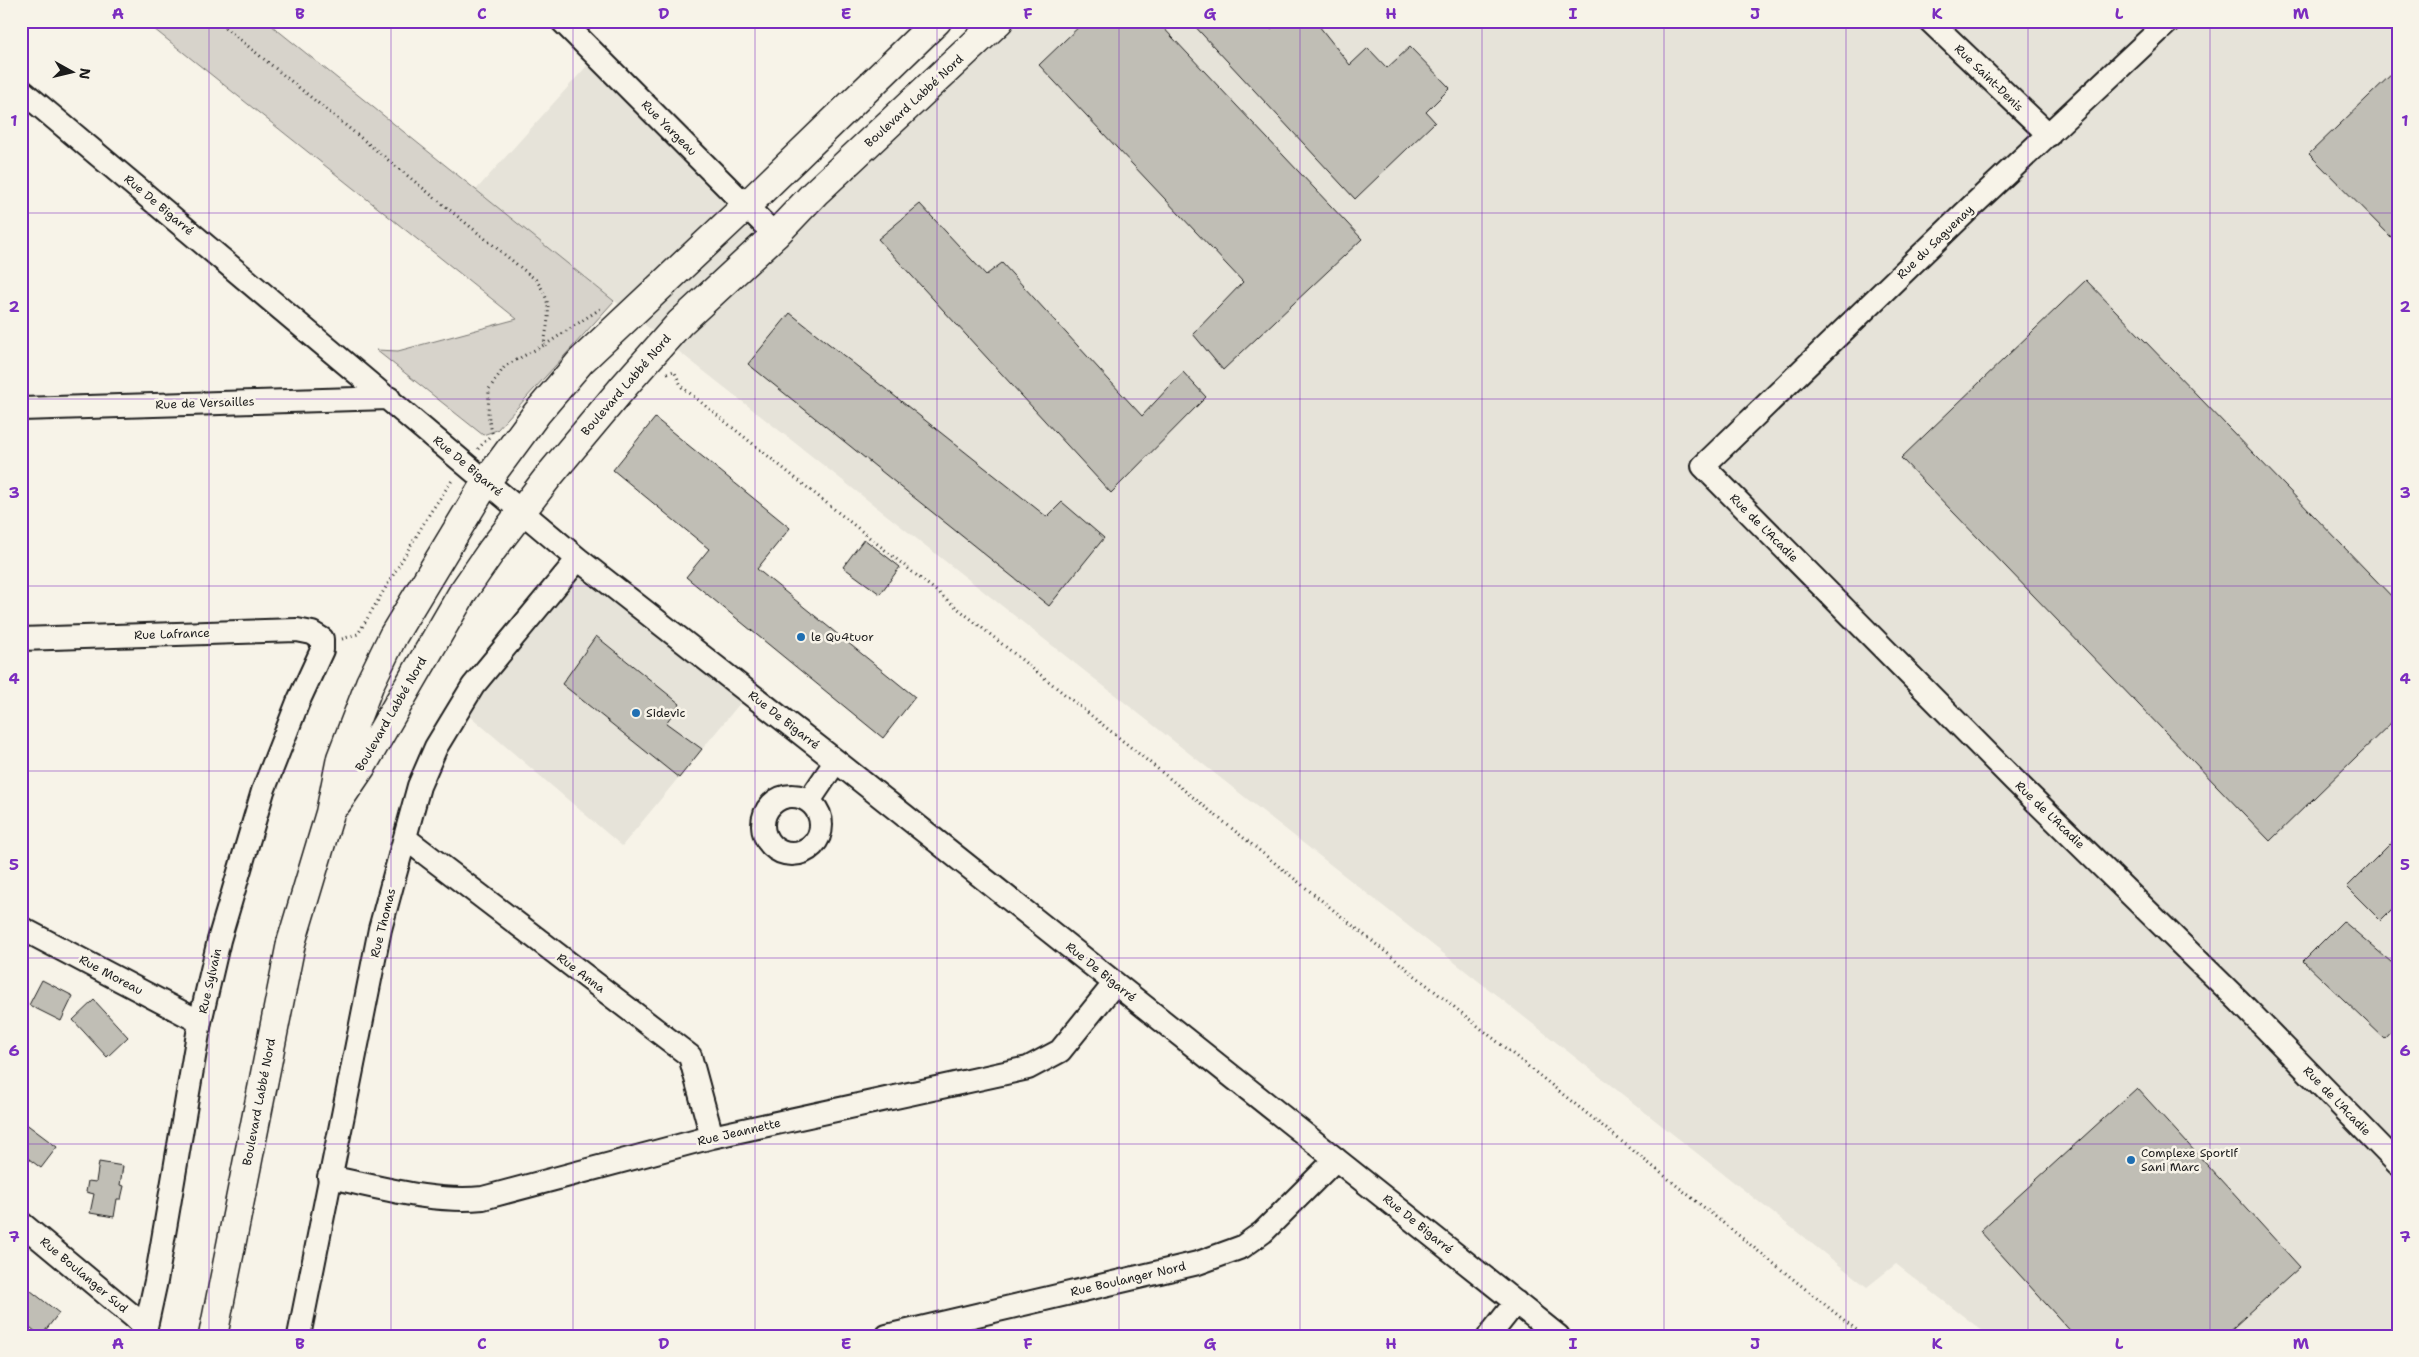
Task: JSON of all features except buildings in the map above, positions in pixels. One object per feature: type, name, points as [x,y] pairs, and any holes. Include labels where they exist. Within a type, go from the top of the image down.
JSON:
[{"type":"main road","name":"Boulevard Labbé Nord","points":[[213,1336],[291,943],[330,813],[341,758],[370,683],[393,636],[486,482],[537,413],[581,361],[746,206],[937,21]]},
{"type":"main road","name":"Boulevard Labbé Nord","points":[[330,813],[362,766],[463,592],[522,510],[625,385],[680,324],[775,235],[815,193],[987,25]]},
{"type":"street","name":"Rue Yargeau","points":[[562,21],[775,235]]},
{"type":"street","name":"Rue Saint-Denis","points":[[1930,21],[2049,136]]},
{"type":"street","name":"Rue du Saguenay","points":[[1703,466],[1972,206],[2049,136],[2169,21]]},
{"type":"street","name":"Rue De Bigarré","points":[[22,94],[389,398],[464,464],[522,510],[578,559],[836,761],[1558,1336]]},
{"type":"street","name":"Rue de Versailles","points":[[21,409],[389,398]]},
{"type":"street","name":"Rue de L'Acadie","points":[[1703,466],[2014,781],[2238,1000],[2398,1164]]},
{"type":"street","name":"Rue Thomas","points":[[299,1336],[329,1177],[380,929],[419,786],[436,747],[473,686],[578,559]]},
{"type":"street","name":"Rue Lafrance","points":[[21,638],[297,630],[312,632],[322,639]]},
{"type":"street","name":"Rue Sylvain","points":[[145,1332],[200,1022],[221,932],[263,792],[298,702],[322,650],[322,639]]},
{"type":"street","points":[[809,801],[836,761]]},
{"type":"street","name":"Rue Anna","points":[[405,838],[690,1056],[712,1138]]},
{"type":"street","name":"Rue Moreau","points":[[21,928],[200,1022]]},
{"type":"street","name":"Rue Jeannette","points":[[329,1177],[433,1198],[459,1200],[483,1198],[712,1138],[1028,1068],[1060,1051],[1115,983]]},
{"type":"street","name":"Rue Boulanger Nord","points":[[887,1336],[1198,1263],[1242,1247],[1263,1232],[1336,1158]]},
{"type":"street","name":"Rue Boulanger Sud","points":[[21,1224],[145,1332]]},
{"type":"street","points":[[1489,1336],[1516,1302]]},
{"type":"path","points":[[217,21],[536,280]]},
{"type":"path","points":[[682,386],[1864,1336]]},
{"type":"path","points":[[322,639],[346,639],[358,634],[430,513],[464,464],[491,435]]},
{"type":"shaded area","points":[[144,21],[266,21],[614,301],[497,430],[483,435],[376,350],[398,351],[517,319]]},
{"type":"shaded area","points":[[1010,21],[2398,21],[2398,1336],[1989,1336],[1896,1264],[1867,1287],[475,191],[602,49],[790,232]]},
{"type":"shaded area","points":[[578,567],[741,702],[622,846],[463,710]]},
{"type":"place","name":"le Qu4tuor","points":[[801,637]]},
{"type":"place","name":"Sidevic","points":[[636,713]]},
{"type":"place","name":"Complexe Sportif Sani Marc","points":[[2131,1160]]}]
